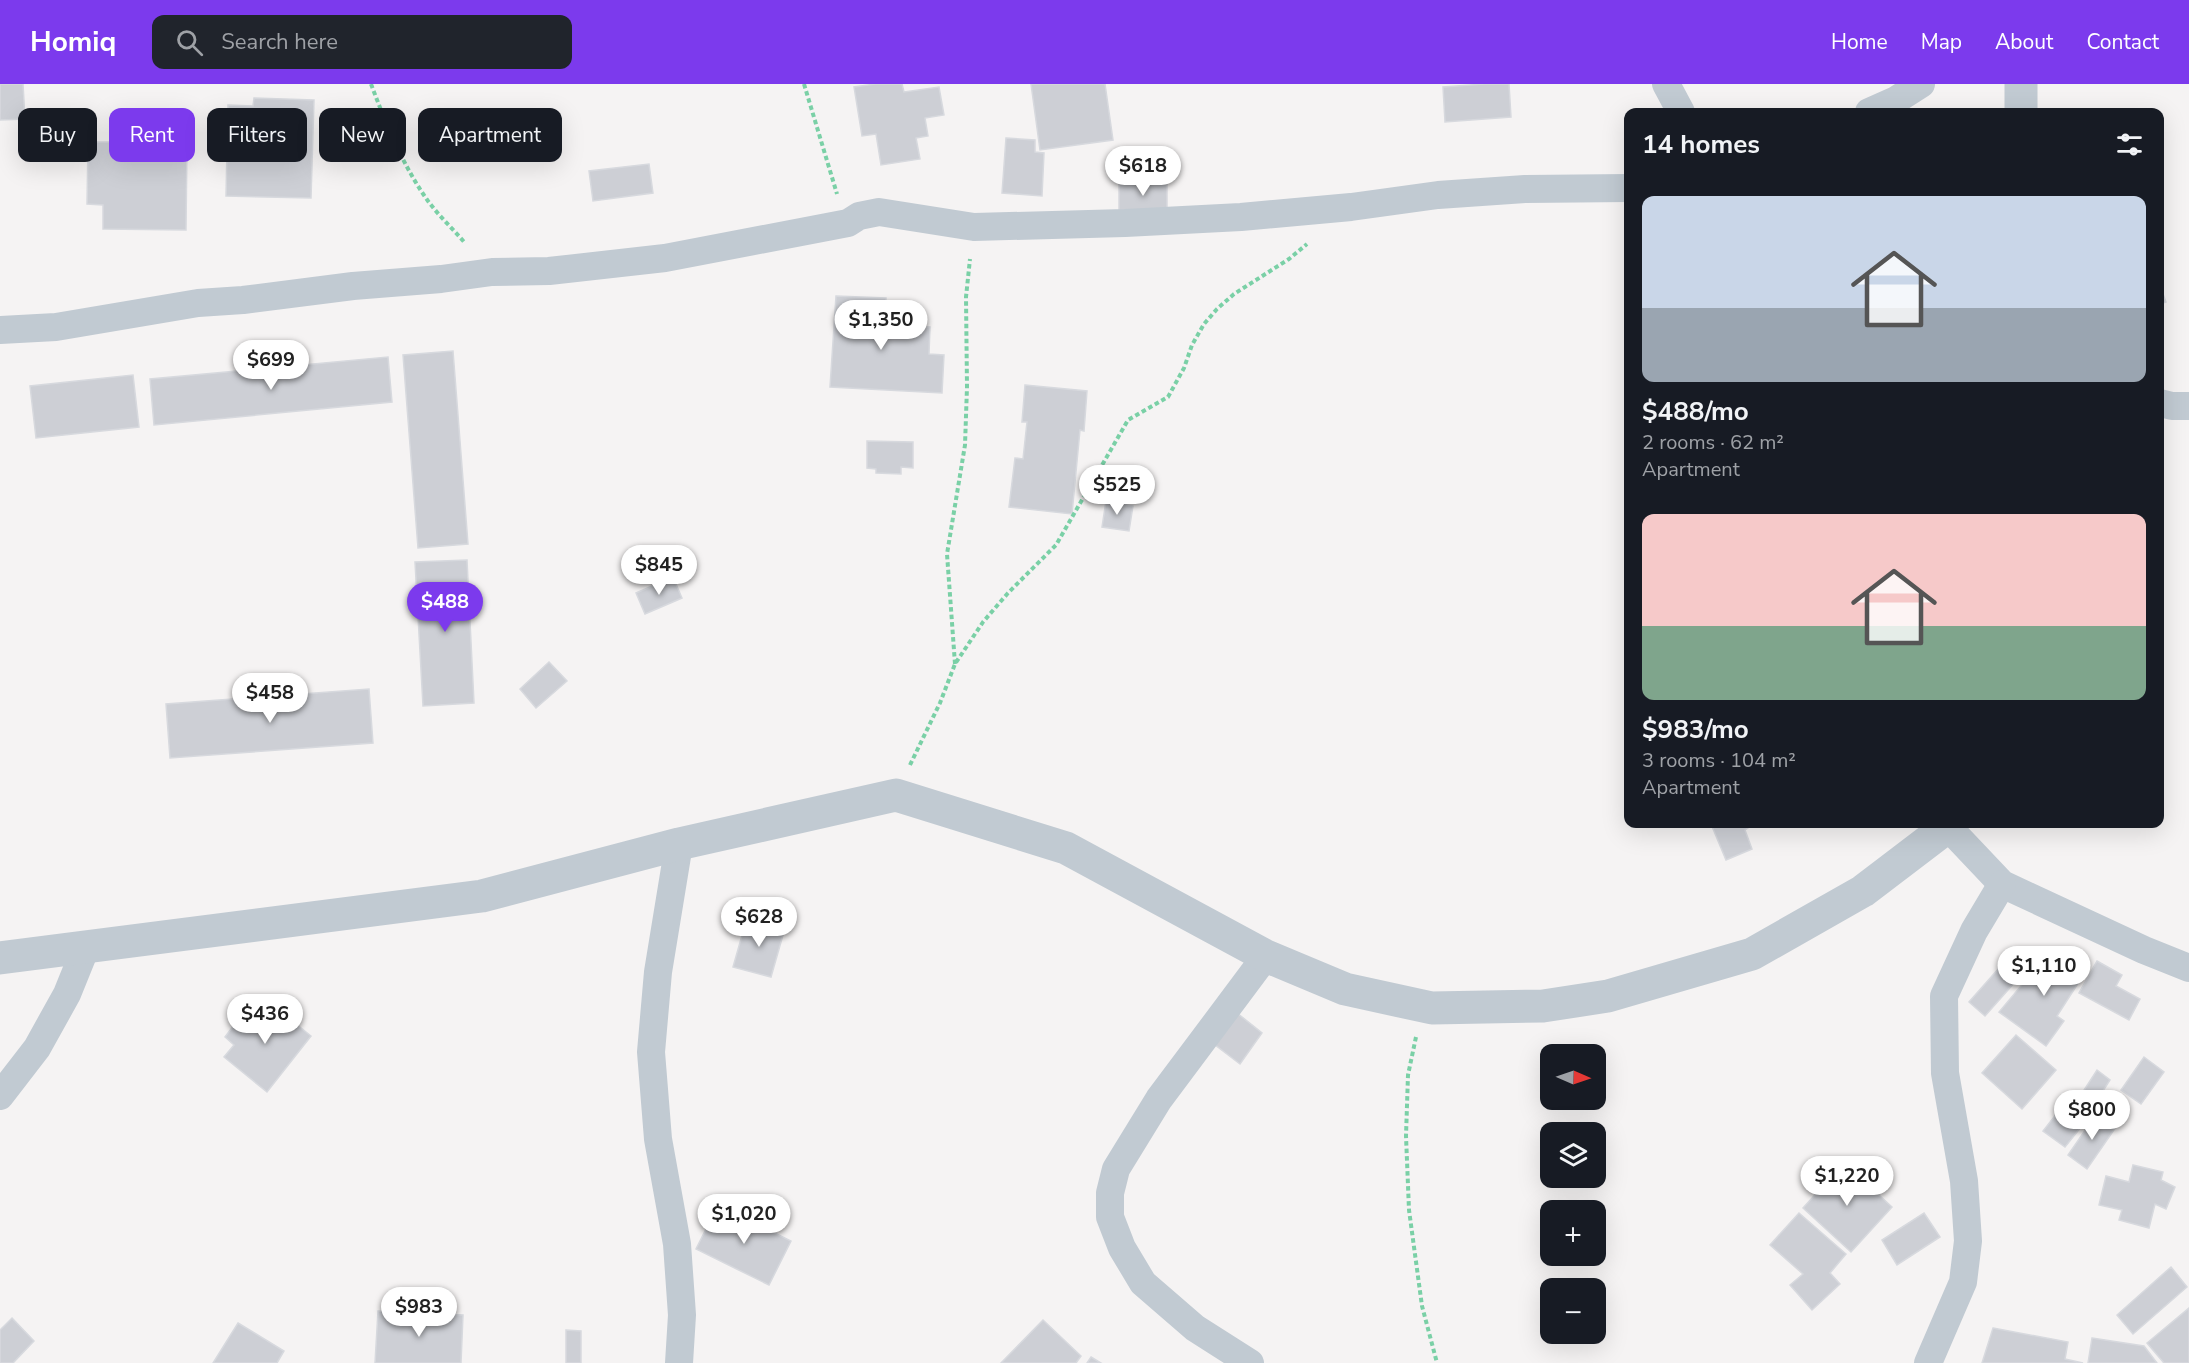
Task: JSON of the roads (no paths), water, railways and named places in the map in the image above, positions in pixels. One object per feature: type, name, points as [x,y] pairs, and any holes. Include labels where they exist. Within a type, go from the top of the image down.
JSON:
[{"type":"street","points":[[1666,84],[1679,108]]},
{"type":"street","points":[[1878,108],[1921,84]]},
{"type":"street","points":[[2021,108],[2022,84]]},
{"type":"street","points":[[0,330],[56,327],[198,303],[243,300],[353,286],[441,279],[492,272],[549,271],[665,258],[848,223],[859,216],[879,212],[974,227],[1125,223],[1241,217],[1352,207],[1438,195],[1525,189],[1624,188]]},
{"type":"street","points":[[2164,404],[2189,406]]},
{"type":"street","points":[[0,958],[482,896],[679,844],[896,795],[1066,848],[1266,956],[1345,989],[1432,1008],[1543,1006],[1608,996],[1752,954],[1863,891],[1946,828]]},
{"type":"street","points":[[1953,828],[2002,884],[2144,950],[2189,968]]},
{"type":"street","points":[[679,844],[658,972],[651,1052],[658,1139],[677,1244],[682,1316],[679,1363]]},
{"type":"street","points":[[1928,1363],[1963,1282],[1968,1241],[1964,1180],[1945,1073],[1944,996],[1974,931],[2002,884]]},
{"type":"street","points":[[0,1096],[37,1048],[67,994],[86,947]]},
{"type":"street","points":[[1251,1363],[1195,1328],[1143,1283],[1122,1248],[1110,1216],[1110,1193],[1116,1169],[1159,1099],[1266,956]]}]
